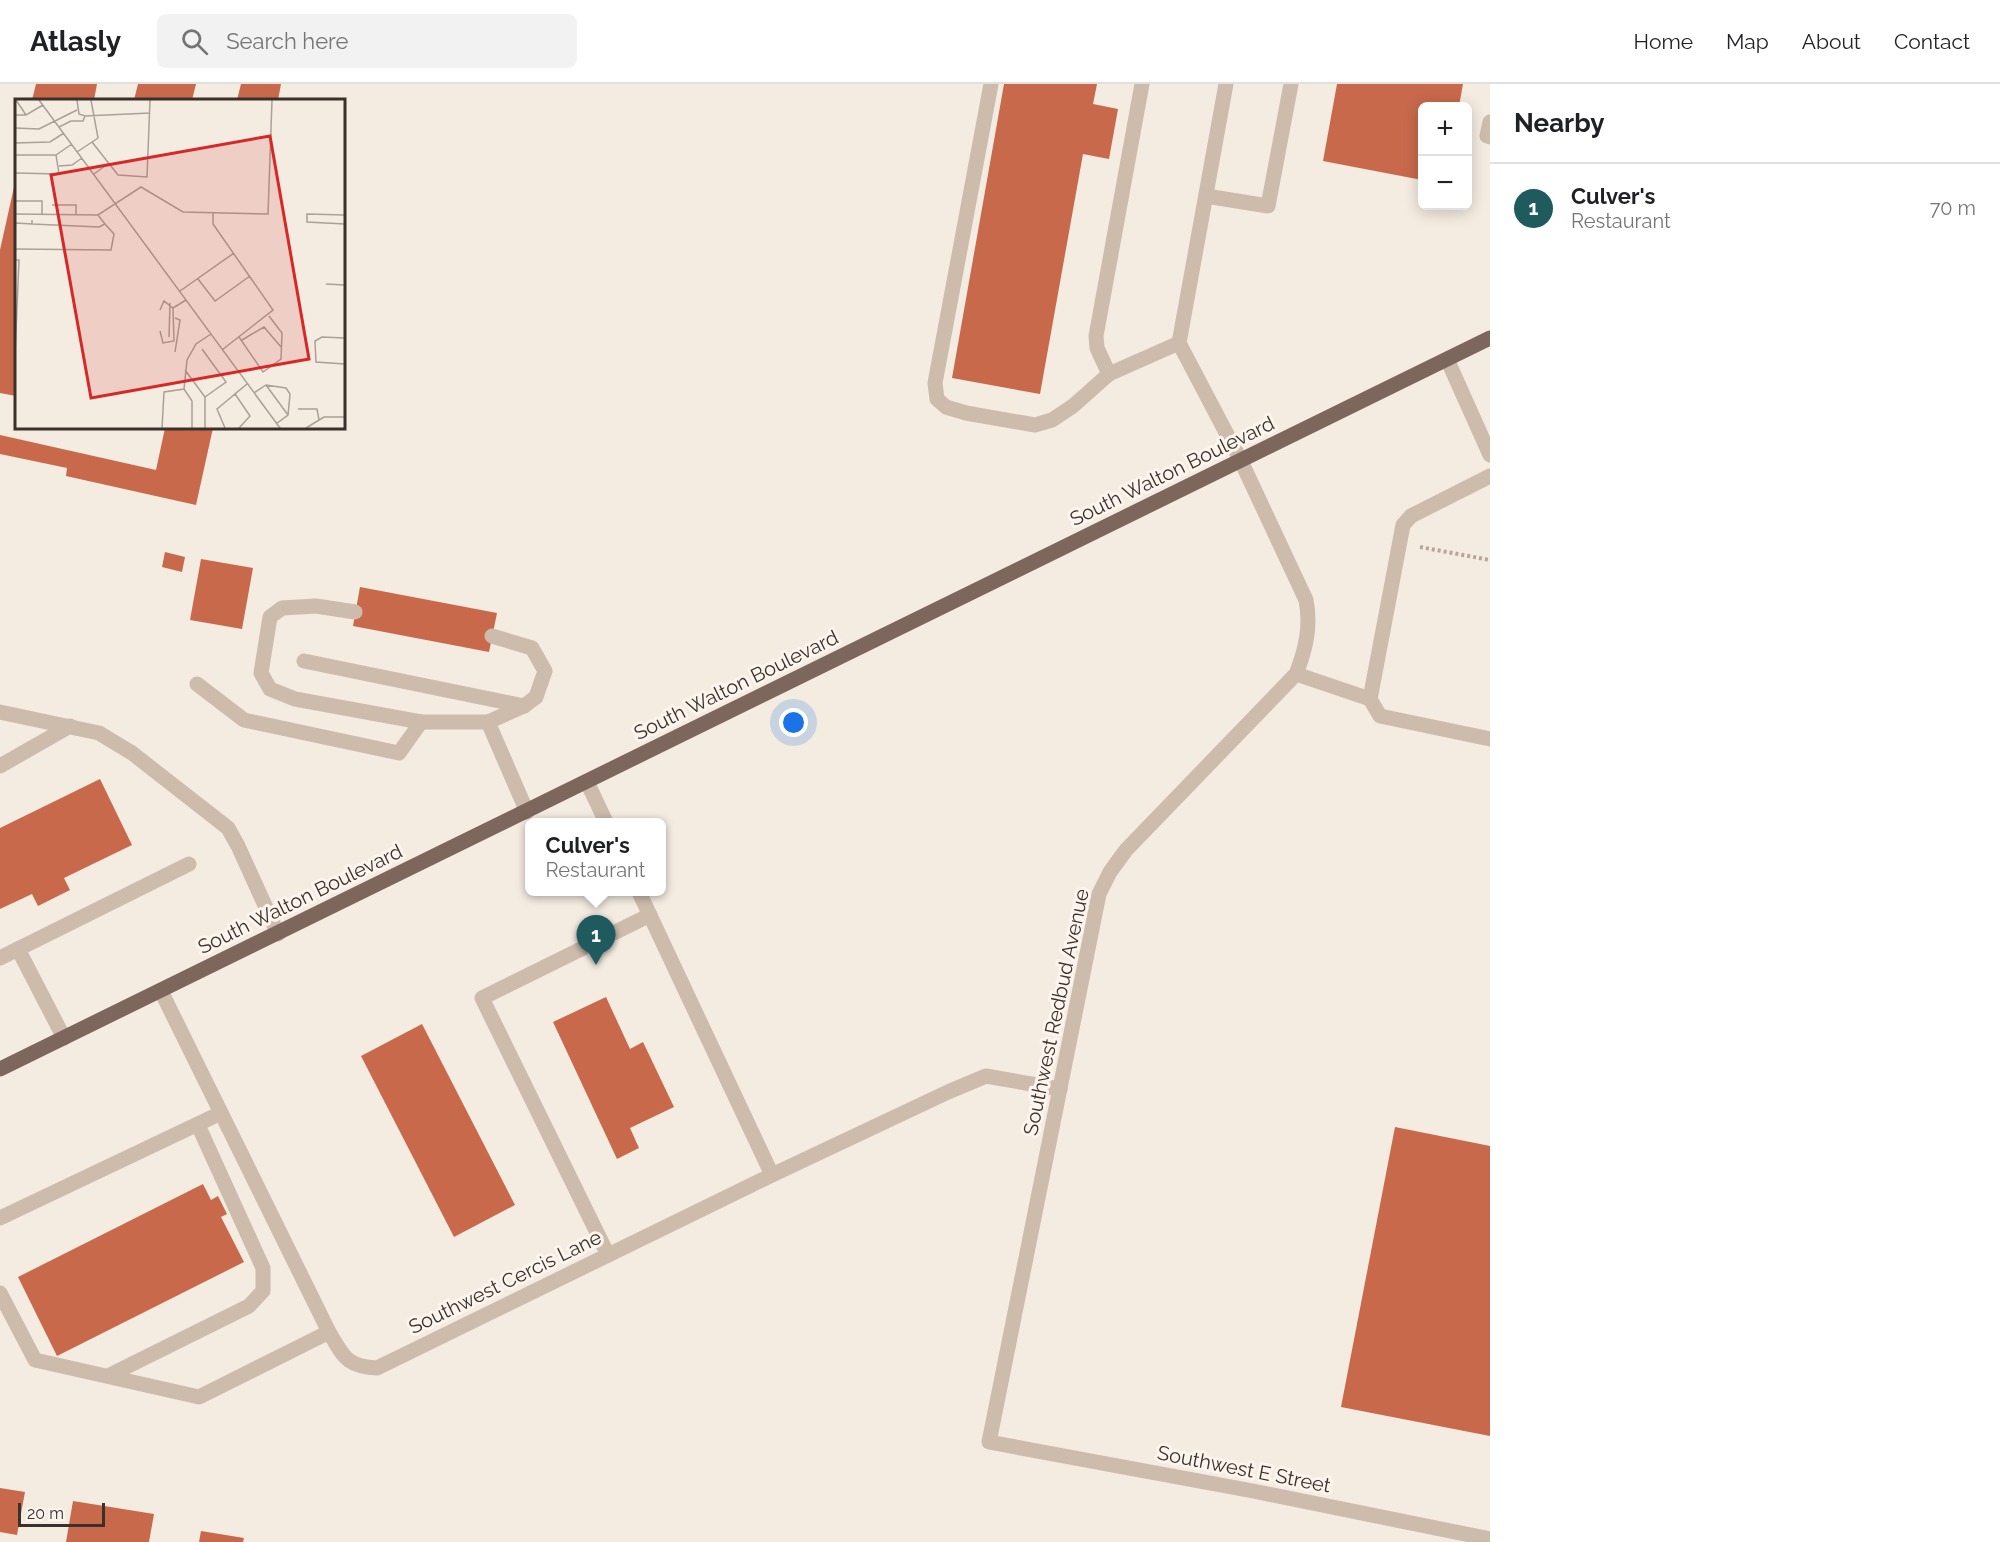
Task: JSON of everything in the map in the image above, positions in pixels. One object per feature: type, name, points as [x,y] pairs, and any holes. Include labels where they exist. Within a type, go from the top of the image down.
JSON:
[{"type":"main road","name":"South Walton Boulevard","points":[[0,1070],[1490,338]]},
{"type":"street","points":[[990,84],[935,383],[937,399],[946,407],[966,413],[1035,425],[1052,420],[1073,406],[1109,374],[1179,343],[1226,84]]},
{"type":"street","points":[[1109,374],[1097,348],[1096,336],[1142,84]]},
{"type":"street","points":[[1206,196],[1268,206],[1291,84]]},
{"type":"street","points":[[1490,122],[1487,136],[1490,137]]},
{"type":"street","name":"Southwest Redbud Avenue","points":[[989,1442],[1099,894],[1110,872],[1126,850],[1296,674],[1306,649],[1309,613],[1306,600],[1241,461],[1179,343]]},
{"type":"street","points":[[1448,359],[1490,455]]},
{"type":"street","points":[[1490,476],[1411,516],[1403,525],[1370,699],[1380,716],[1490,739]]},
{"type":"street","points":[[356,612],[305,606],[282,608],[270,617],[261,673],[270,689],[295,699],[421,722],[488,722],[524,706],[536,697],[545,671],[532,648],[492,636]]},
{"type":"street","points":[[304,661],[524,706]]},
{"type":"street","points":[[1296,674],[1370,699]]},
{"type":"street","points":[[197,684],[244,720],[399,753],[421,722]]},
{"type":"street","points":[[0,712],[99,733],[132,753],[228,828],[278,934]]},
{"type":"street","points":[[488,722],[527,812]]},
{"type":"street","points":[[0,766],[70,726]]},
{"type":"street","points":[[587,782],[604,818]]},
{"type":"street","points":[[0,958],[189,864]]},
{"type":"street","points":[[641,896],[772,1175]]},
{"type":"street","points":[[608,1255],[482,998],[650,915]]},
{"type":"street","points":[[18,949],[64,1038]]},
{"type":"street","name":"Southwest Cercis Lane","points":[[161,991],[329,1332],[346,1360],[361,1367],[377,1368],[772,1175],[986,1076],[1060,1089]]},
{"type":"street","points":[[0,1218],[221,1113]]},
{"type":"street","points":[[108,1376],[249,1306],[263,1291],[263,1268],[198,1125]]},
{"type":"street","points":[[0,1293],[35,1360],[199,1396],[329,1332]]},
{"type":"street","name":"Southwest E Street","points":[[989,1442],[1253,1491],[1490,1539]]},
{"type":"path","points":[[1398,542],[1490,560]]},
{"type":"building","points":[[36,84],[97,84],[94,99],[32,99]]},
{"type":"building","points":[[138,84],[196,84],[192,99],[134,99]]},
{"type":"building","points":[[241,84],[281,84],[278,99],[237,99]]},
{"type":"building","points":[[1004,84],[1097,84],[1093,104],[1118,109],[1109,159],[1083,154],[1040,394],[952,378]]},
{"type":"building","points":[[1337,84],[1463,84],[1460,102],[1418,102],[1418,179],[1323,161]]},
{"type":"building","points":[[15,182],[15,396],[0,393],[0,250]]},
{"type":"building","points":[[165,429],[213,429],[196,505],[66,476],[67,468],[0,454],[0,435],[156,470]]},
{"type":"building","points":[[165,552],[185,557],[182,572],[162,567]]},
{"type":"building","points":[[201,559],[253,568],[242,629],[190,620]]},
{"type":"building","points":[[360,587],[497,613],[489,652],[353,626]]},
{"type":"building","points":[[100,779],[132,845],[64,878],[70,890],[38,906],[32,894],[0,909],[0,828]]},
{"type":"building","points":[[606,997],[630,1049],[643,1042],[674,1107],[630,1128],[639,1148],[617,1159],[553,1022]]},
{"type":"building","points":[[422,1024],[515,1205],[454,1237],[361,1056]]},
{"type":"building","points":[[1395,1127],[1490,1146],[1490,1436],[1341,1407]]},
{"type":"building","points":[[203,1184],[211,1200],[218,1196],[227,1214],[221,1217],[244,1262],[57,1356],[18,1277]]},
{"type":"building","points":[[0,1488],[25,1492],[17,1535],[0,1532]]},
{"type":"building","points":[[73,1501],[154,1514],[149,1542],[66,1542]]},
{"type":"building","points":[[201,1531],[244,1538],[243,1542],[199,1542]]},
{"type":"place","name":"Culver's","points":[[596,965]]}]
